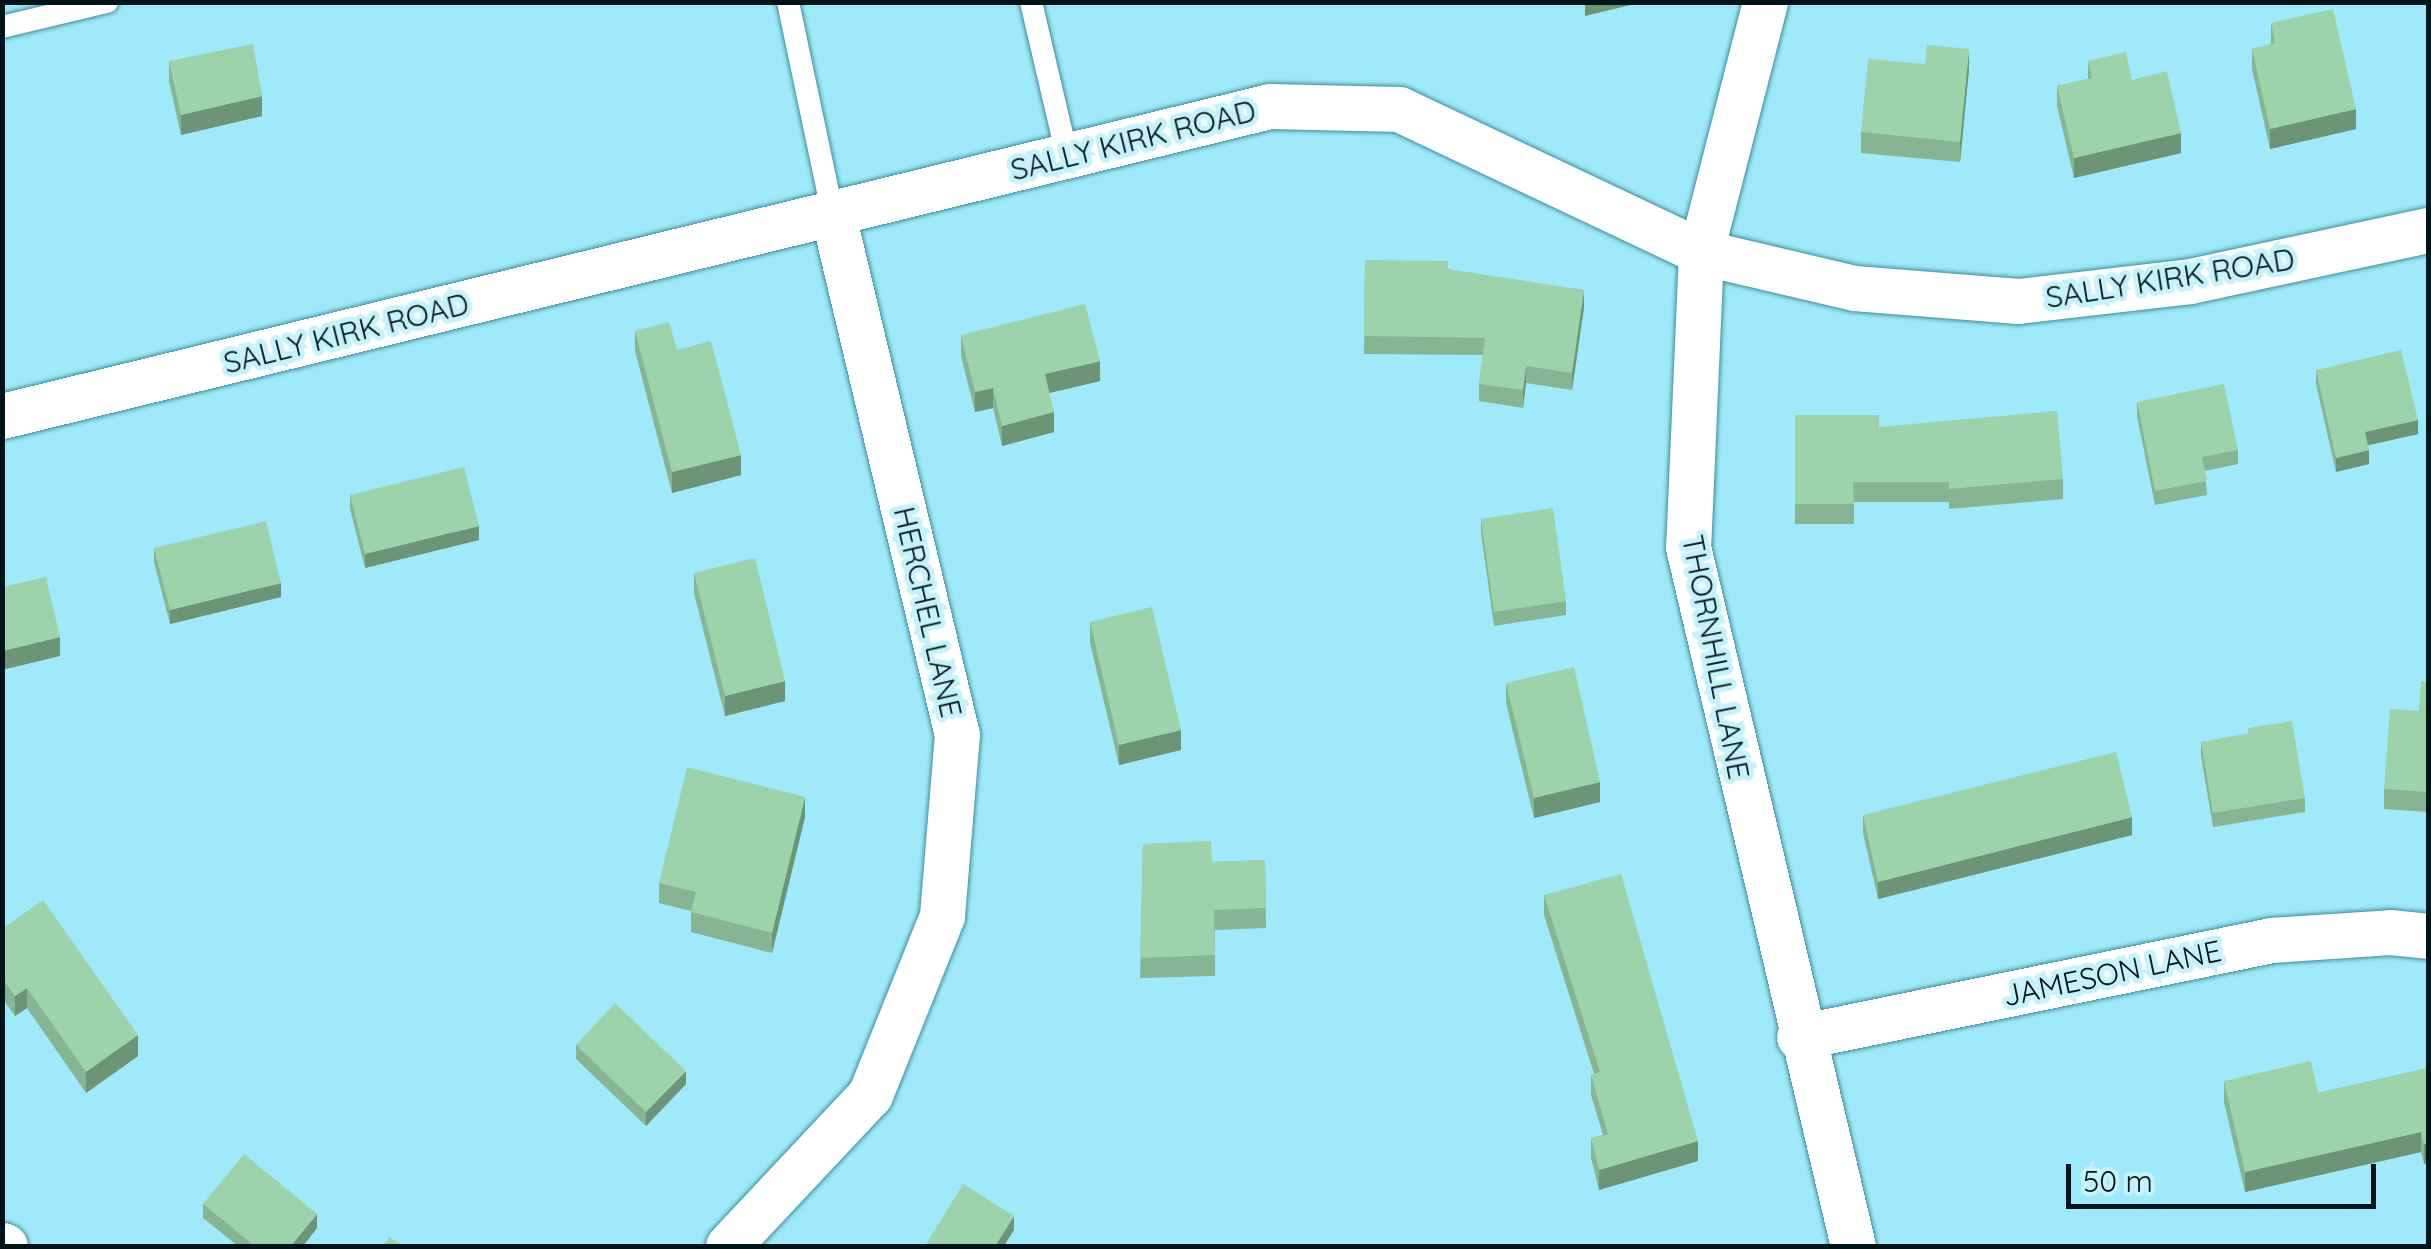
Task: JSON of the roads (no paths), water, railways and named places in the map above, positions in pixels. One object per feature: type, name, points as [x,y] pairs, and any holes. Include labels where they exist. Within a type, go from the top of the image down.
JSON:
[{"type":"street","name":"THORNHILL LANE","points":[[1765,2],[1701,252],[1688,546],[1799,1036],[1852,1246]]},
{"type":"street","name":"SALLY KIRK ROAD","points":[[2,416],[1270,106],[1399,108],[1701,252],[1854,288],[2018,302],[2190,281],[2428,230]]},
{"type":"street","name":"HERCHEL LANE","points":[[728,1246],[870,1095],[942,916],[957,735],[833,215]]},
{"type":"street","name":"JAMESON LANE","points":[[1799,1036],[2271,940],[2390,932],[2428,936]]},
{"type":"lane","points":[[2,27],[107,2]]},
{"type":"lane","points":[[788,2],[833,215]]},
{"type":"lane","points":[[1031,2],[1067,156]]}]
